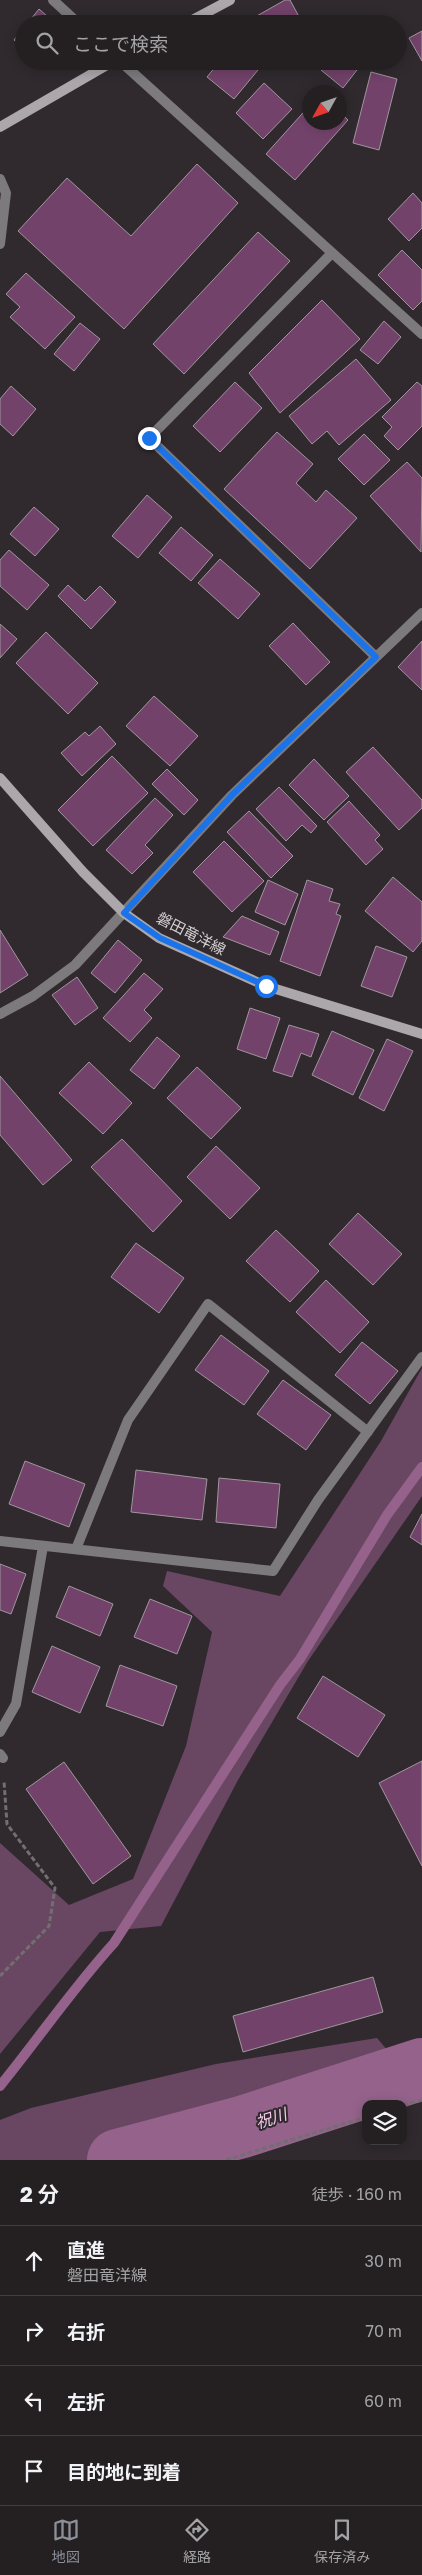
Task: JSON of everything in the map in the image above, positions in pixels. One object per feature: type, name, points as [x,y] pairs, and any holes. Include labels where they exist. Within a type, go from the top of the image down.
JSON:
[{"type":"main road","points":[[202,15],[230,0]]},
{"type":"main road","points":[[0,127],[98,70]]},
{"type":"main road","name":"磐田竜洋線","points":[[0,778],[83,872],[124,913],[160,938],[266,986],[422,1034]]},
{"type":"street","points":[[53,0],[69,15]]},
{"type":"street","points":[[130,70],[421,332]]},
{"type":"street","points":[[0,179],[6,193],[0,244]]},
{"type":"street","points":[[332,253],[149,438],[376,657]]},
{"type":"street","points":[[0,1014],[34,996],[75,965],[232,795],[422,613]]},
{"type":"street","points":[[76,1549],[128,1420],[208,1304],[368,1432]]},
{"type":"street","points":[[0,1540],[273,1571],[318,1500],[422,1357]]},
{"type":"street","points":[[0,1732],[16,1704],[43,1546]]},
{"type":"path","points":[[0,1976],[49,1926],[55,1888],[7,1824],[1,1756]]},
{"type":"path","points":[[407,2105],[422,2100]]},
{"type":"path","points":[[226,2160],[362,2118]]},
{"type":"shaded area","points":[[422,1368],[422,1496],[308,1661],[238,1780],[161,1926],[100,1932],[0,2054],[0,1843],[69,1905],[133,1879],[186,1746],[212,1632],[163,1586],[167,1571],[280,1596],[381,1441]]},
{"type":"shaded area","points":[[377,2038],[394,2058],[422,2047],[422,2096],[407,2100],[362,2100],[362,2113],[195,2160],[0,2160],[0,2120],[31,2108],[216,2064]],"holes":[[[380,2063],[307,2091],[173,2131]]]},
{"type":"building","points":[[285,0],[290,0],[298,15],[259,15]]},
{"type":"building","points":[[39,9],[46,15],[34,15]]},
{"type":"building","points":[[422,31],[422,61],[409,38]]},
{"type":"building","points":[[213,70],[258,70],[234,99],[207,77]]},
{"type":"building","points":[[321,70],[357,70],[345,85],[339,85]]},
{"type":"building","points":[[371,72],[397,79],[379,150],[353,143]]},
{"type":"building","points":[[264,83],[292,109],[263,139],[236,113]]},
{"type":"building","points":[[302,114],[302,130],[339,130],[295,180],[266,154]]},
{"type":"building","points":[[197,164],[238,203],[124,329],[18,231],[67,178],[131,236]]},
{"type":"building","points":[[413,193],[422,203],[422,228],[409,241],[388,219]]},
{"type":"building","points":[[258,232],[290,261],[184,374],[153,344]]},
{"type":"building","points":[[402,250],[422,270],[422,301],[413,310],[378,275]]},
{"type":"building","points":[[26,273],[75,317],[45,349],[10,317],[20,307],[6,294]]},
{"type":"building","points":[[322,300],[360,339],[280,413],[249,373]]},
{"type":"building","points":[[384,321],[401,337],[378,364],[360,350]]},
{"type":"building","points":[[80,323],[100,339],[74,371],[54,354]]},
{"type":"building","points":[[356,359],[391,400],[339,445],[327,431],[312,444],[289,416]]},
{"type":"building","points":[[235,382],[262,408],[220,452],[193,426]]},
{"type":"building","points":[[417,382],[422,386],[422,426],[398,450],[384,436],[392,427],[382,417]]},
{"type":"building","points":[[11,386],[36,409],[13,436],[0,424],[0,399]]},
{"type":"building","points":[[277,432],[313,464],[296,483],[316,502],[326,490],[357,518],[310,569],[224,489]]},
{"type":"building","points":[[364,434],[390,460],[364,485],[338,459]]},
{"type":"building","points":[[407,462],[422,478],[421,552],[370,496]]},
{"type":"building","points":[[147,495],[172,517],[138,558],[112,536]]},
{"type":"building","points":[[34,507],[59,529],[35,556],[10,534]]},
{"type":"building","points":[[181,527],[213,555],[191,581],[159,553]]},
{"type":"building","points":[[9,550],[49,585],[27,610],[0,586],[0,560]]},
{"type":"building","points":[[220,559],[260,594],[238,619],[198,583]]},
{"type":"building","points":[[68,585],[85,601],[100,586],[116,602],[91,629],[58,596]]},
{"type":"building","points":[[293,623],[330,662],[306,685],[269,646]]},
{"type":"building","points":[[0,624],[17,639],[0,658]]},
{"type":"building","points":[[46,632],[98,683],[68,714],[16,663]]},
{"type":"building","points":[[422,641],[422,690],[398,667]]},
{"type":"building","points":[[154,696],[198,736],[170,766],[126,726]]},
{"type":"building","points":[[100,726],[116,744],[82,776],[61,753],[85,732],[89,736]]},
{"type":"building","points":[[373,747],[422,800],[422,808],[399,830],[346,772]]},
{"type":"building","points":[[112,756],[148,793],[93,846],[58,810]]},
{"type":"building","points":[[314,759],[349,796],[324,820],[289,785]]},
{"type":"building","points":[[167,769],[198,800],[184,815],[152,784]]},
{"type":"building","points":[[279,787],[317,826],[311,833],[302,825],[286,841],[256,809]]},
{"type":"building","points":[[155,798],[173,815],[145,845],[153,853],[132,874],[106,850]]},
{"type":"building","points":[[349,801],[380,835],[375,840],[383,849],[366,865],[327,822]]},
{"type":"building","points":[[249,811],[293,856],[271,878],[227,832]]},
{"type":"building","points":[[224,841],[264,881],[232,912],[193,872]]},
{"type":"building","points":[[393,877],[422,902],[422,941],[413,952],[365,911]]},
{"type":"building","points":[[268,880],[298,894],[285,925],[255,912]]},
{"type":"building","points":[[307,880],[333,889],[329,901],[340,904],[336,914],[341,916],[320,976],[280,961]]},
{"type":"building","points":[[242,916],[279,932],[270,955],[223,937]]},
{"type":"building","points":[[0,930],[28,975],[0,993]]},
{"type":"building","points":[[118,940],[142,960],[115,993],[91,973]]},
{"type":"building","points":[[376,946],[407,957],[392,997],[361,986]]},
{"type":"building","points":[[144,973],[163,989],[144,1010],[152,1018],[130,1042],[103,1018]]},
{"type":"building","points":[[77,977],[98,1008],[75,1025],[52,995]]},
{"type":"building","points":[[250,1008],[280,1018],[266,1059],[237,1049]]},
{"type":"building","points":[[289,1025],[319,1034],[311,1057],[301,1053],[292,1077],[273,1071]]},
{"type":"building","points":[[332,1031],[374,1050],[353,1095],[312,1075]]},
{"type":"building","points":[[157,1037],[180,1056],[154,1089],[130,1070]]},
{"type":"building","points":[[387,1039],[413,1051],[384,1111],[359,1098]]},
{"type":"building","points":[[89,1062],[132,1103],[103,1134],[59,1093]]},
{"type":"building","points":[[197,1067],[241,1108],[211,1139],[167,1098]]},
{"type":"building","points":[[0,1076],[72,1160],[43,1185],[0,1135]]},
{"type":"building","points":[[122,1139],[182,1201],[153,1232],[91,1167]]},
{"type":"building","points":[[216,1146],[260,1188],[230,1219],[187,1177]]},
{"type":"building","points":[[358,1213],[402,1254],[373,1285],[329,1244]]},
{"type":"building","points":[[276,1230],[319,1271],[290,1302],[246,1261]]},
{"type":"building","points":[[136,1243],[184,1278],[159,1313],[111,1277]]},
{"type":"building","points":[[326,1280],[369,1322],[340,1353],[296,1312]]},
{"type":"building","points":[[221,1335],[269,1371],[244,1405],[195,1370]]},
{"type":"building","points":[[362,1342],[398,1371],[370,1404],[335,1375]]},
{"type":"building","points":[[283,1380],[331,1415],[306,1450],[257,1414]]},
{"type":"building","points":[[25,1461],[85,1484],[69,1527],[9,1504]]},
{"type":"building","points":[[136,1470],[207,1479],[202,1520],[131,1512]]},
{"type":"building","points":[[219,1478],[280,1484],[276,1528],[216,1522]]},
{"type":"building","points":[[422,1514],[422,1545],[410,1537]]},
{"type":"building","points":[[0,1564],[26,1574],[11,1614],[0,1610]]},
{"type":"building","points":[[69,1586],[113,1604],[100,1636],[56,1617]]},
{"type":"building","points":[[150,1599],[192,1616],[177,1654],[134,1637]]},
{"type":"building","points":[[52,1646],[100,1667],[80,1713],[32,1692]]},
{"type":"building","points":[[120,1665],[177,1686],[163,1726],[106,1706]]},
{"type":"building","points":[[323,1676],[385,1715],[358,1757],[297,1718]]},
{"type":"building","points":[[422,1761],[422,1866],[379,1783]]},
{"type":"building","points":[[64,1762],[131,1856],[93,1884],[26,1789]]},
{"type":"building","points":[[373,1977],[383,2012],[243,2052],[233,2016]]},
{"type":"waterway","points":[[0,2086],[84,1978],[114,1943],[280,1685],[300,1659],[387,1515],[422,1467]]},
{"type":"waterway","name":"祝川","points":[[118,2160],[242,2127],[422,2069]]},
{"type":"route","points":[[149,438],[376,657],[232,795],[124,913],[160,938],[266,986]]}]
